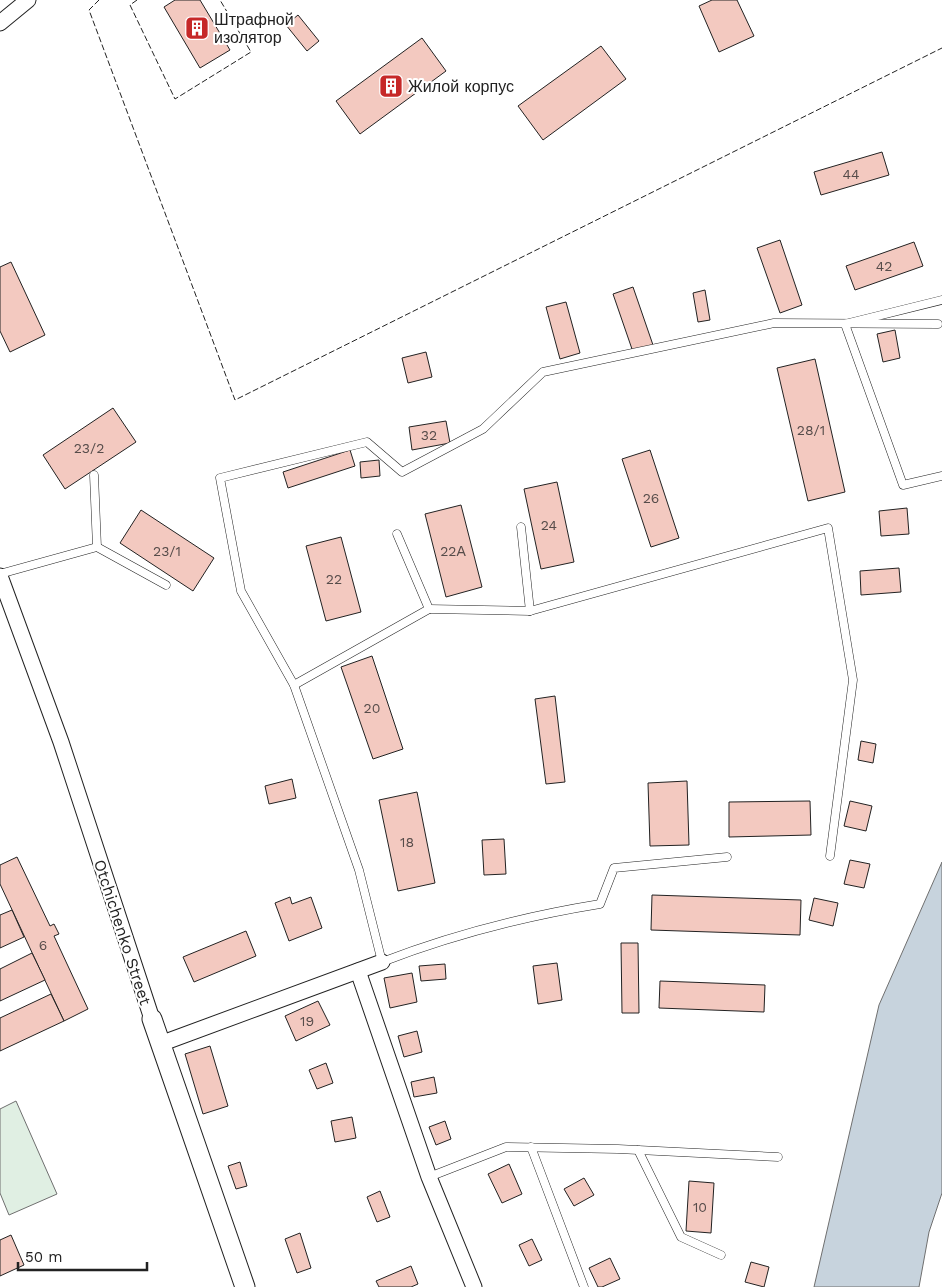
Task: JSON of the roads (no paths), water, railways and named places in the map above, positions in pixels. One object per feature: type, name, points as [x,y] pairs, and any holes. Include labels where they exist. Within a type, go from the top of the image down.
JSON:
[{"type":"street","points":[[0,23],[28,0]]},
{"type":"street","name":"Otchichenko Street","points":[[0,575],[61,742],[160,1044],[245,1287]]},
{"type":"street","points":[[160,1044],[382,962]]},
{"type":"street","points":[[358,971],[429,1177],[474,1287]]},
{"type":"lane","points":[[845,324],[942,300]]},
{"type":"lane","points":[[727,857],[614,868],[600,904],[546,913],[421,947],[382,962],[358,870],[294,686],[241,590],[220,478],[367,442],[402,472],[483,429],[543,372],[774,323],[938,324]]},
{"type":"lane","points":[[845,324],[903,485],[942,476]]},
{"type":"lane","points":[[94,475],[97,547]]},
{"type":"lane","points":[[521,526],[530,610]]},
{"type":"lane","points":[[294,686],[429,609],[530,610],[828,528],[853,680],[830,856]]},
{"type":"lane","points":[[397,534],[429,609]]},
{"type":"lane","points":[[0,575],[97,547],[166,585]]},
{"type":"lane","points":[[429,1177],[506,1147],[638,1150],[778,1157]]},
{"type":"lane","points":[[532,1147],[584,1287]]},
{"type":"lane","points":[[638,1150],[680,1237],[721,1255]]},
{"type":"place","name":"Штрафной изолятор","points":[[197,28]]},
{"type":"place","name":"Жилой корпус","points":[[391,86]]}]
